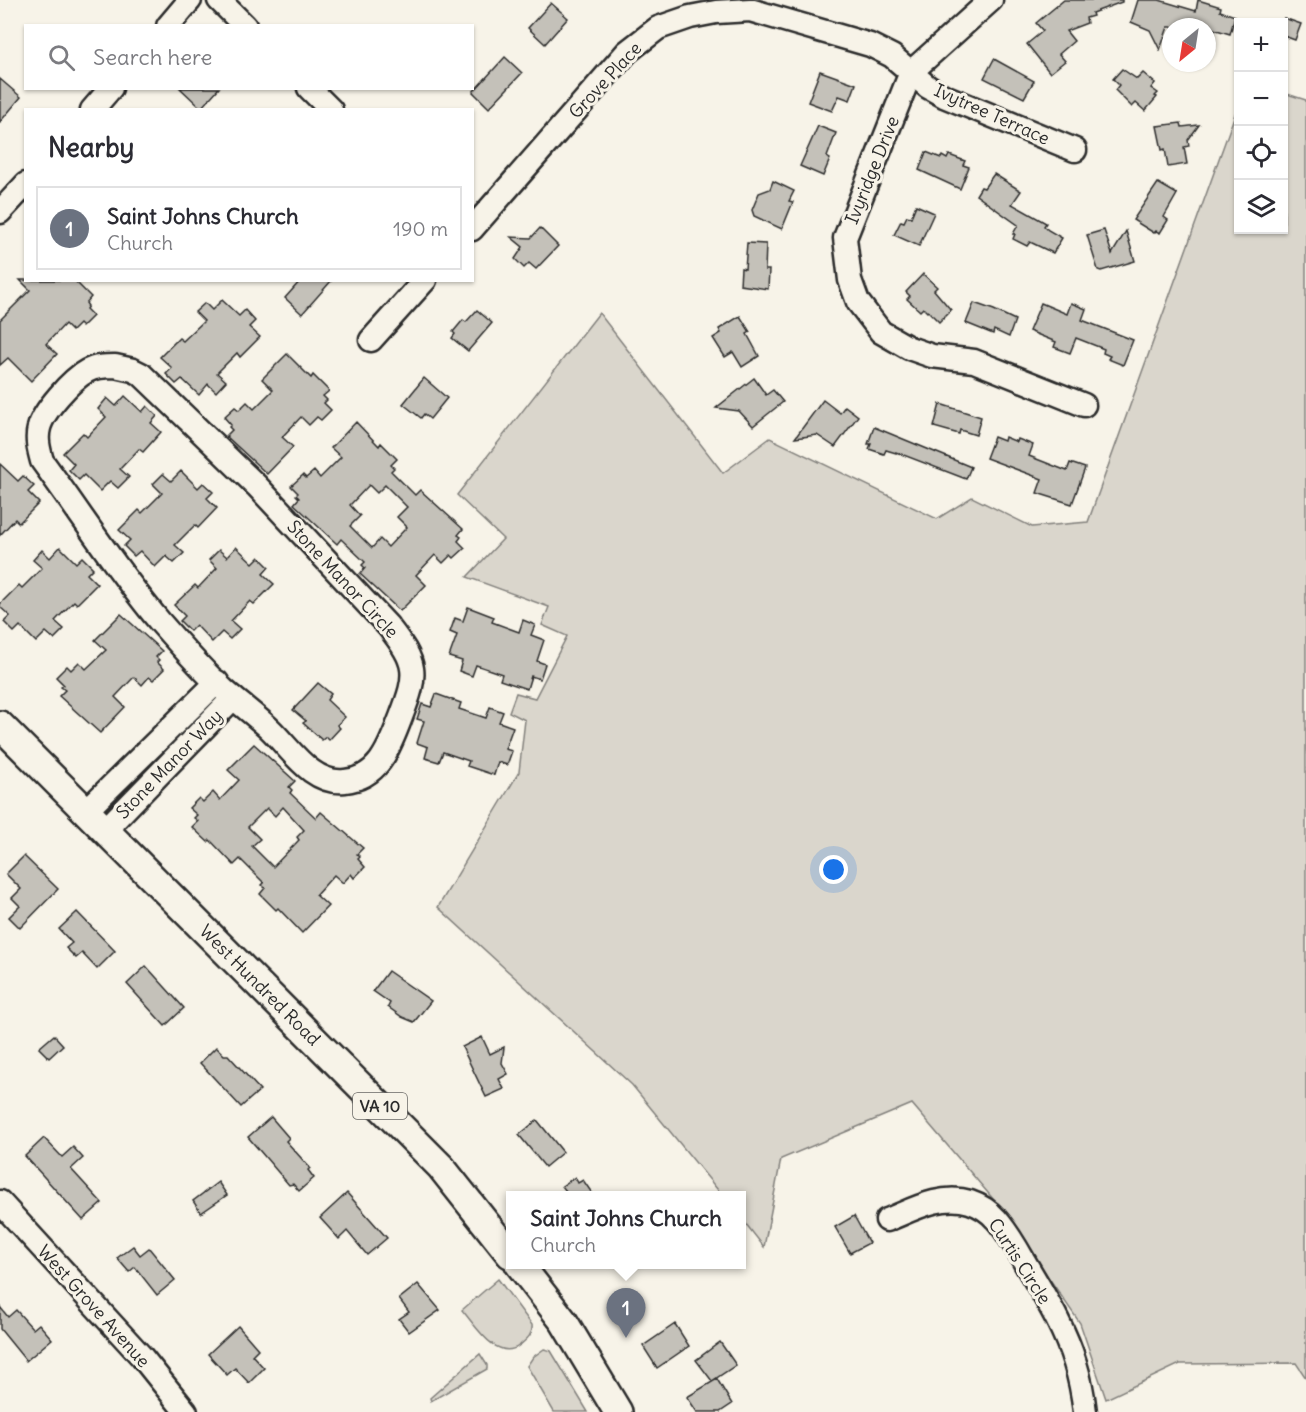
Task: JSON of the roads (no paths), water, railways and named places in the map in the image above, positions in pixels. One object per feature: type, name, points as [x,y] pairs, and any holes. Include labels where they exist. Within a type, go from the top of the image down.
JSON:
[{"type":"main road","name":"West Hundred Road","points":[[0,724],[441,1167],[506,1249]]},
{"type":"main road","points":[[523,1269],[564,1322],[618,1412]]},
{"type":"street","points":[[170,24],[190,0]]},
{"type":"street","points":[[219,0],[243,24]]},
{"type":"street","name":"Ivyridge Drive","points":[[991,0],[911,72],[845,238],[850,280],[858,302],[881,332],[909,348],[932,356],[974,361],[1084,405]]},
{"type":"street","name":"Grove Place","points":[[474,227],[627,52],[657,28],[690,17],[716,12],[750,10],[870,45],[892,56],[911,72]]},
{"type":"street","name":"Ivytree Terrace","points":[[911,72],[928,87],[944,96],[1075,150]]},
{"type":"street","points":[[95,108],[109,90]]},
{"type":"street","points":[[311,90],[329,108]]},
{"type":"street","points":[[0,212],[24,186]]},
{"type":"street","points":[[371,340],[423,282]]},
{"type":"street","name":"Stone Manor Circle","points":[[115,366],[141,374],[257,486],[372,609],[406,649],[411,663],[413,678],[408,698],[383,759],[374,770],[345,782],[330,780],[311,771],[270,730],[233,698],[160,622],[42,460],[38,445],[39,426],[68,387],[88,370],[115,366]]},
{"type":"street","name":"Stone Manor Way","points":[[96,820],[217,682]]},
{"type":"street","name":"Stone Manor Way","points":[[96,820],[233,698]]},
{"type":"street","name":"Curtis Circle","points":[[886,1220],[937,1201],[953,1199],[969,1202],[984,1209],[996,1219],[1061,1326],[1075,1361],[1083,1390],[1085,1412]]},
{"type":"street","name":"West Grove Avenue","points":[[0,1202],[142,1357],[186,1412]]},
{"type":"place","name":"Saint Johns Church","points":[[626,1338]]}]
